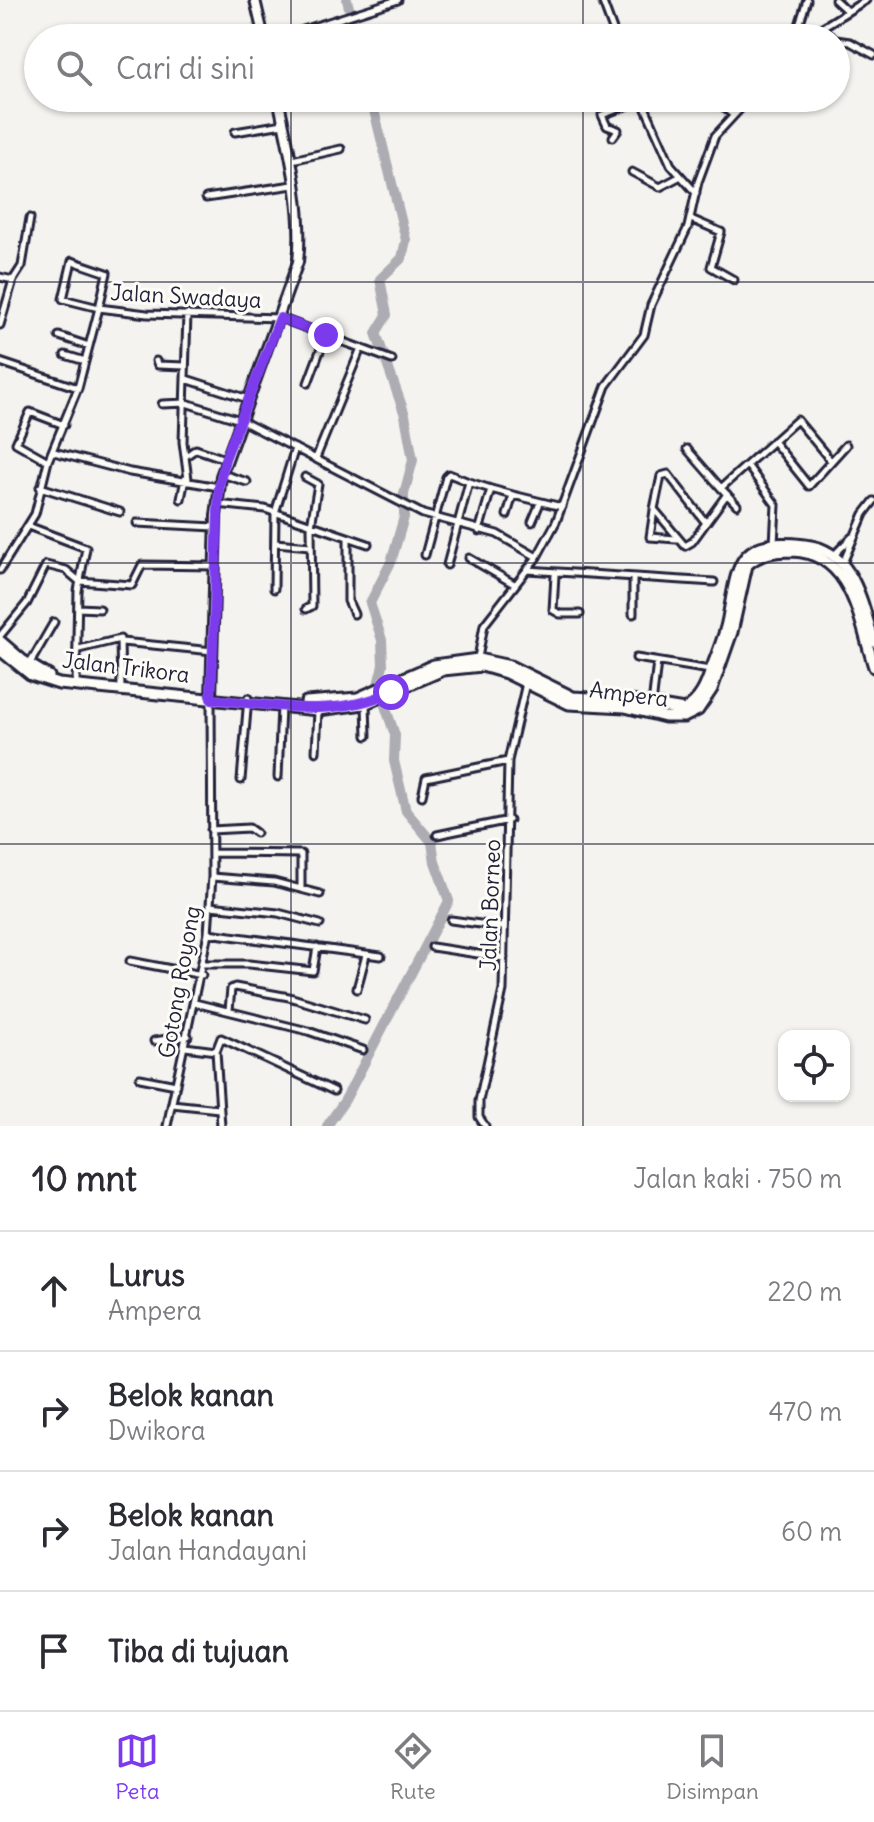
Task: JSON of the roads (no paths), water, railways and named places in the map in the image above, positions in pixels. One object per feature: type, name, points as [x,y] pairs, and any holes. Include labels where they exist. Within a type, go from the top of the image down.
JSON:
[{"type":"main road","points":[[774,544],[810,545],[836,562],[857,586],[874,642]]},
{"type":"main road","name":"Ampera","points":[[248,700],[318,710],[371,699],[434,665],[478,659],[573,697],[624,700],[678,711],[688,708],[701,694],[711,670],[728,619],[736,568],[751,552],[774,544]]},
{"type":"main road","name":"Ampera","points":[[390,689],[443,670],[490,664],[577,706],[625,707],[665,717],[688,716],[703,704],[717,677],[732,632],[747,565],[761,555],[786,551],[806,552],[836,562]]},
{"type":"main road","points":[[836,562],[849,588],[874,667]]},
{"type":"main road","name":"Jalan Trikora","points":[[0,638],[29,665],[50,677],[76,684]]},
{"type":"main road","name":"Jalan Trikora","points":[[0,650],[31,675],[76,684],[212,697]]},
{"type":"main road","name":"Ampera","points":[[212,697],[327,703],[371,699]]},
{"type":"street","points":[[255,0],[261,24]]},
{"type":"street","points":[[325,24],[398,0]]},
{"type":"street","points":[[602,0],[611,24]]},
{"type":"street","points":[[799,24],[807,0]]},
{"type":"street","points":[[835,0],[847,11]]},
{"type":"street","points":[[828,24],[866,0]]},
{"type":"street","points":[[850,42],[874,55]]},
{"type":"street","points":[[212,697],[219,487],[225,459],[280,318],[299,252],[291,160],[281,112]]},
{"type":"street","points":[[609,112],[602,115],[607,126],[618,130],[613,137]]},
{"type":"street","points":[[647,112],[679,177],[696,194]]},
{"type":"street","points":[[478,659],[480,632],[537,557],[563,507],[606,386],[642,340],[651,305],[691,219],[711,144],[734,112]]},
{"type":"street","points":[[235,132],[284,123]]},
{"type":"street","points":[[291,160],[341,149]]},
{"type":"street","points":[[632,172],[660,187],[679,177]]},
{"type":"street","points":[[206,198],[293,185]]},
{"type":"street","points":[[0,325],[13,280],[22,266],[30,218]]},
{"type":"street","points":[[691,219],[721,232],[711,267],[734,280]]},
{"type":"street","points":[[72,261],[107,273],[99,308],[63,299],[72,261]]},
{"type":"street","points":[[0,277],[13,280]]},
{"type":"street","name":"Jalan Swadaya","points":[[0,570],[35,514],[48,461],[78,388],[99,308],[280,318],[392,360]]},
{"type":"street","points":[[181,499],[186,479],[187,314]]},
{"type":"street","points":[[308,383],[326,335]]},
{"type":"street","points":[[59,336],[89,346]]},
{"type":"street","points":[[316,458],[361,348]]},
{"type":"street","points":[[65,355],[85,361]]},
{"type":"street","points":[[156,361],[158,365],[185,366]]},
{"type":"street","points":[[0,362],[78,388]]},
{"type":"street","points":[[186,379],[248,399]]},
{"type":"street","points":[[162,404],[186,403],[240,420],[434,518],[497,534],[537,557]]},
{"type":"street","points":[[48,461],[16,443],[25,416],[30,412],[64,425]]},
{"type":"street","points":[[721,488],[797,420],[831,461]]},
{"type":"street","points":[[773,441],[808,486],[846,445]]},
{"type":"street","points":[[274,589],[275,513],[295,448]]},
{"type":"street","points":[[185,456],[196,449],[225,459]]},
{"type":"street","points":[[687,449],[737,505]]},
{"type":"street","points":[[54,452],[130,472],[186,479],[219,487]]},
{"type":"street","points":[[747,465],[776,505],[774,544]]},
{"type":"street","points":[[677,539],[650,537],[661,476],[666,473],[706,523]]},
{"type":"street","points":[[222,474],[247,482]]},
{"type":"street","points":[[425,555],[447,475],[563,507]]},
{"type":"street","points":[[305,477],[318,484],[311,526],[312,606],[306,609]]},
{"type":"street","points":[[447,565],[469,482]]},
{"type":"street","points":[[40,487],[120,512]]},
{"type":"street","points":[[479,531],[491,489]]},
{"type":"street","points":[[654,509],[685,546],[690,544],[727,494]]},
{"type":"street","points":[[507,515],[513,495]]},
{"type":"street","points":[[836,562],[874,501]]},
{"type":"street","points":[[532,522],[540,503]]},
{"type":"street","points":[[217,504],[275,513],[368,544]]},
{"type":"street","points":[[137,523],[216,527]]},
{"type":"street","points":[[28,526],[84,545],[86,557],[79,581],[76,684]]},
{"type":"street","points":[[836,562],[852,537]]},
{"type":"street","points":[[348,538],[348,601],[354,614]]},
{"type":"street","points":[[275,543],[311,546]]},
{"type":"street","points":[[469,558],[514,584]]},
{"type":"street","points":[[0,638],[27,603],[46,565],[69,572],[79,581],[132,585],[142,565],[216,566]]},
{"type":"street","points":[[526,570],[555,575],[714,582]]},
{"type":"street","points":[[555,575],[553,610],[560,614],[580,614]]},
{"type":"street","points":[[633,579],[633,614]]},
{"type":"street","points":[[78,608],[100,609]]},
{"type":"street","points":[[29,665],[54,622]]},
{"type":"street","points":[[78,649],[118,638],[122,642],[214,651]]},
{"type":"street","points":[[121,688],[122,642]]},
{"type":"street","points":[[636,658],[711,670]]},
{"type":"street","points":[[652,706],[657,662]]},
{"type":"street","name":"Jalan Borneo","points":[[485,1126],[479,1117],[479,1101],[500,1012],[504,958],[502,927],[509,820],[508,761],[526,683]]},
{"type":"street","name":"Gotong Royong","points":[[167,1126],[202,975],[208,933],[212,877],[212,697]]},
{"type":"street","points":[[367,736],[371,699]]},
{"type":"street","points":[[241,780],[248,700]]},
{"type":"street","points":[[278,777],[281,706]]},
{"type":"street","points":[[316,752],[318,710]]},
{"type":"street","points":[[422,796],[426,778],[508,761]]},
{"type":"street","points":[[437,835],[509,820]]},
{"type":"street","points":[[211,830],[249,828],[256,833]]},
{"type":"street","points":[[212,853],[301,854],[301,889]]},
{"type":"street","points":[[212,877],[253,879],[320,894]]},
{"type":"street","points":[[210,906],[278,913],[320,924]]},
{"type":"street","points":[[451,920],[502,927]]},
{"type":"street","points":[[208,933],[381,956]]},
{"type":"street","points":[[203,964],[249,964],[313,971],[317,947]]},
{"type":"street","points":[[432,947],[504,958]]},
{"type":"street","points":[[357,989],[366,955]]},
{"type":"street","points":[[130,961],[202,975]]},
{"type":"street","points":[[229,1010],[231,989],[237,987],[289,997],[365,1020]]},
{"type":"street","points":[[195,1003],[229,1010],[363,1050]]},
{"type":"street","points":[[154,1041],[188,1036]]},
{"type":"street","points":[[221,1126],[216,1051],[222,1038],[334,1091]]},
{"type":"street","points":[[185,1047],[216,1051]]},
{"type":"street","points":[[140,1078],[176,1085]]},
{"type":"street","points":[[172,1104],[219,1109]]},
{"type":"waterway","points":[[347,0],[353,24]]},
{"type":"waterway","points":[[327,1126],[345,1100],[449,901],[435,862],[432,842],[406,811],[394,761],[395,735],[378,685],[383,665],[382,640],[370,603],[391,562],[404,517],[404,494],[413,460],[405,415],[376,333],[387,315],[380,279],[402,258],[406,240],[374,112]]}]
